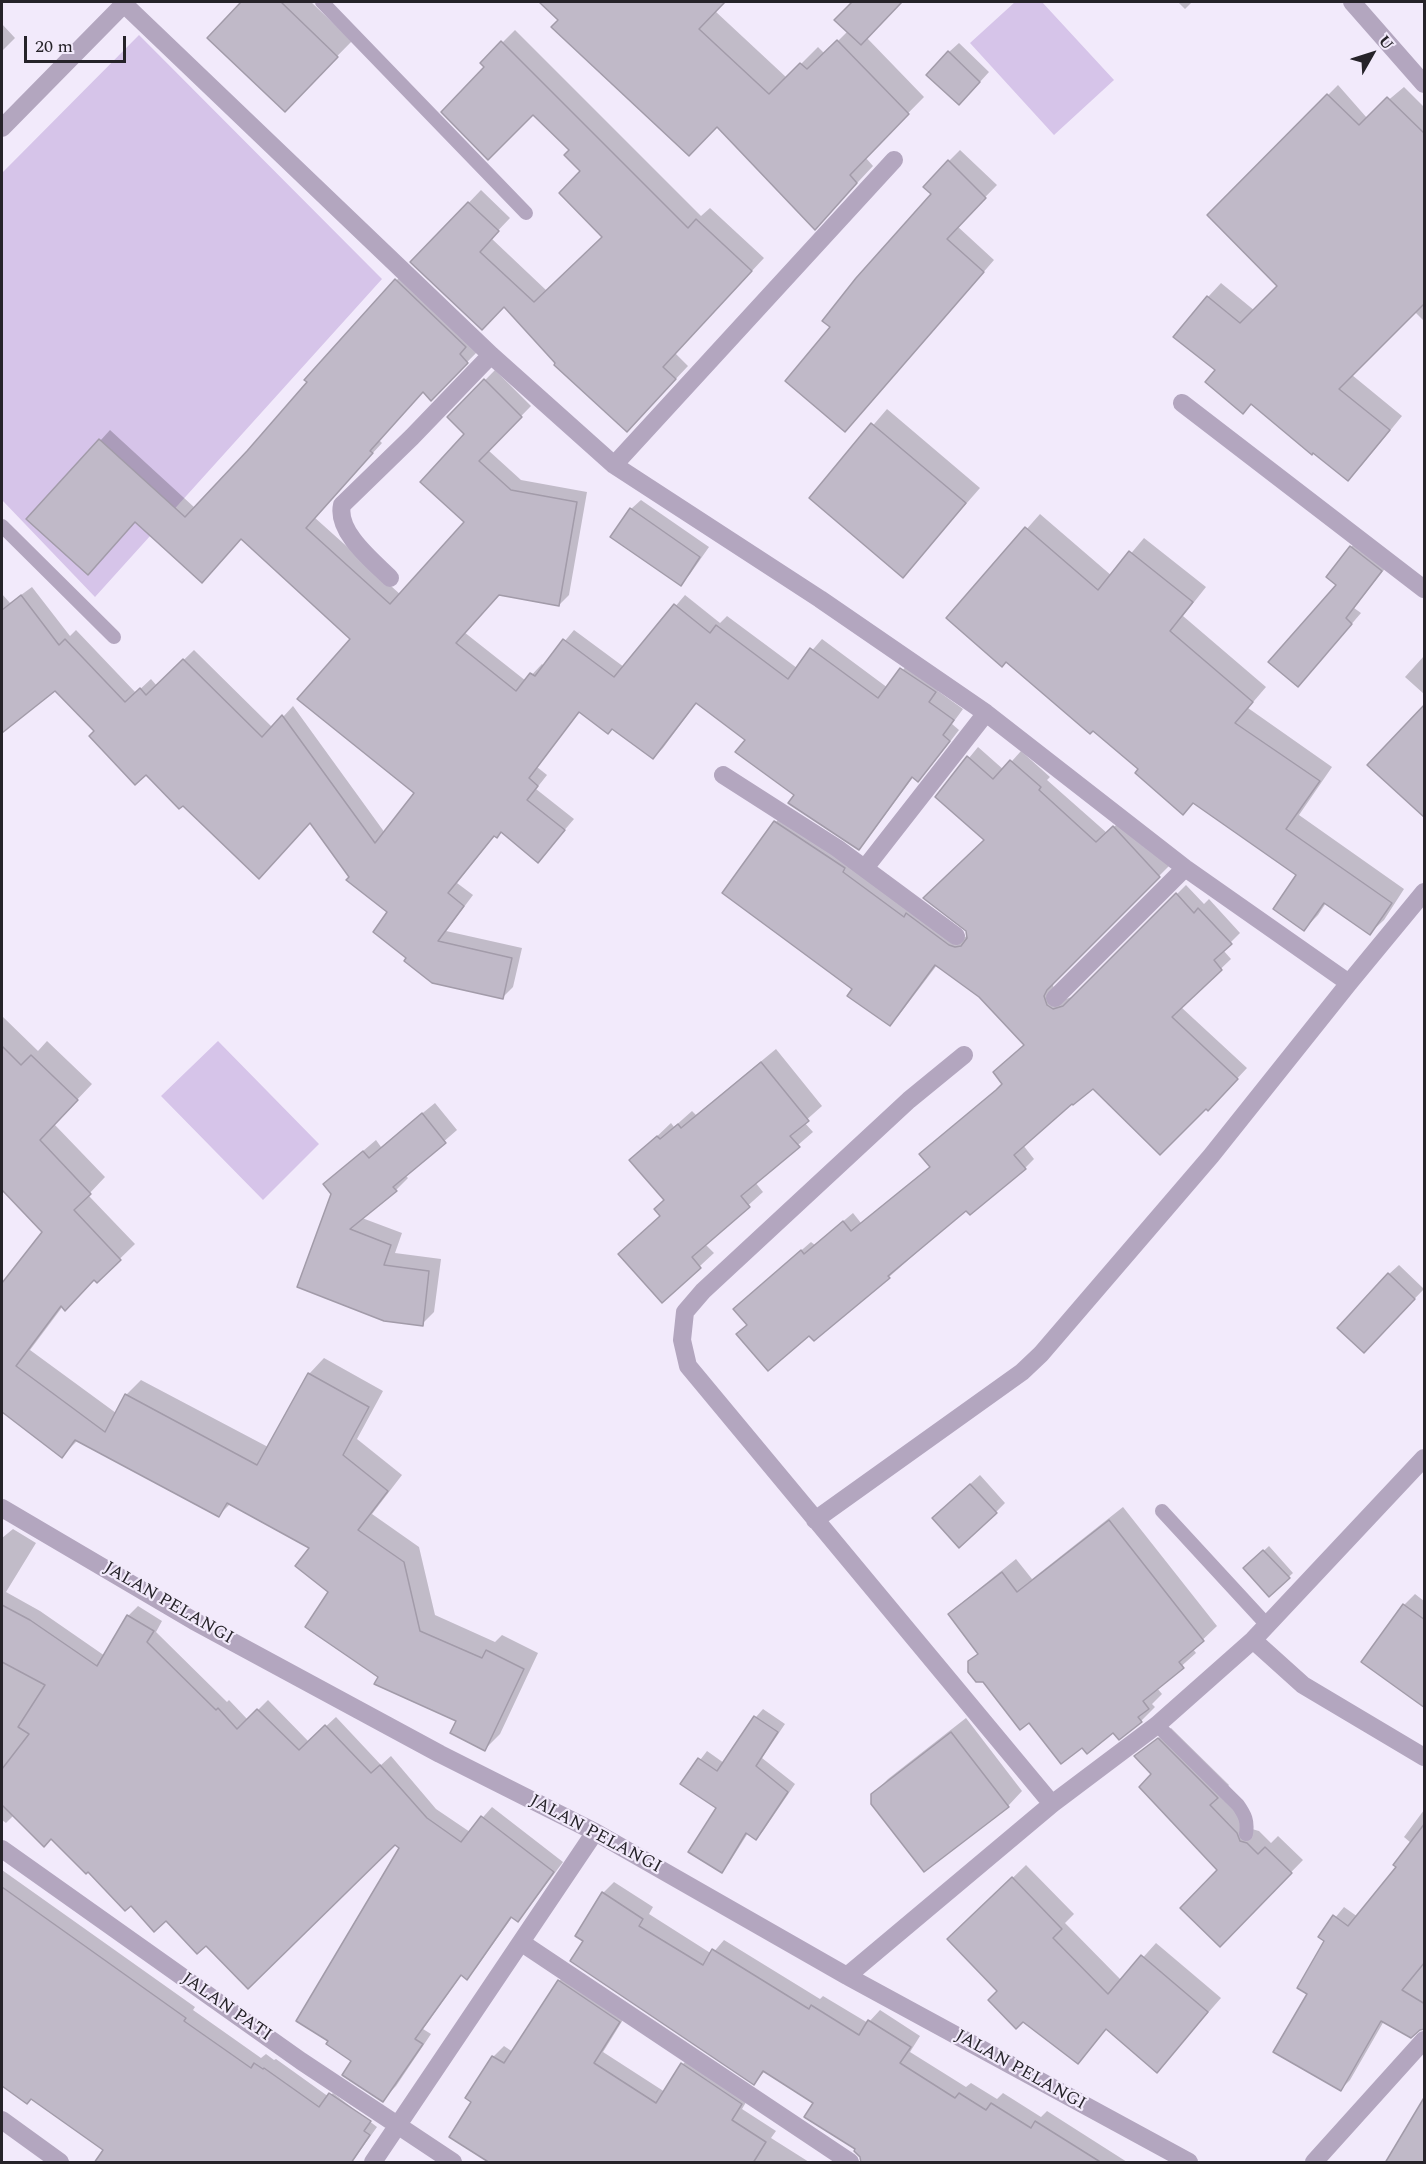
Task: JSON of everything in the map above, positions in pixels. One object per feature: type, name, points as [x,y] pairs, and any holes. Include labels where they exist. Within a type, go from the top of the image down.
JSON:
[{"type":"street","points":[[1352,2],[1425,84]]},
{"type":"street","points":[[2,128],[125,3],[491,355],[614,465],[820,599],[987,713],[1185,868],[1349,983]]},
{"type":"street","points":[[614,465],[894,160]]},
{"type":"street","points":[[390,578],[358,547],[343,523],[340,513],[342,505],[491,355]]},
{"type":"street","points":[[1182,403],[1425,589]]},
{"type":"street","points":[[865,868],[987,713]]},
{"type":"street","points":[[723,775],[837,848],[956,936]]},
{"type":"street","points":[[1054,998],[1185,868]]},
{"type":"street","points":[[815,1520],[1022,1372],[1041,1354],[1210,1156],[1425,892]]},
{"type":"street","points":[[964,1055],[909,1100],[703,1291],[686,1312],[682,1340],[688,1366],[1052,1804]]},
{"type":"street","points":[[847,1976],[1052,1804],[1156,1725],[1253,1640],[1425,1458]]},
{"type":"street","name":"JALAN PELANGI","points":[[2,1508],[194,1621],[440,1754],[595,1832],[847,1976],[1189,2163]]},
{"type":"street","points":[[1253,1640],[1303,1685],[1425,1757]]},
{"type":"street","points":[[373,2163],[595,1832]]},
{"type":"street","name":"JALAN PATI","points":[[2,1848],[301,2061],[453,2163]]},
{"type":"street","points":[[522,1943],[850,2163]]},
{"type":"street","points":[[1314,2163],[1425,2040]]},
{"type":"street","points":[[2,2120],[60,2163]]},
{"type":"lane","points":[[322,2],[526,213]]},
{"type":"lane","points":[[2,526],[114,637]]},
{"type":"lane","points":[[1162,1510],[1268,1626]]},
{"type":"lane","points":[[1156,1725],[1238,1805],[1246,1816],[1246,1834]]},
{"type":"shaded area","points":[[1015,2],[1042,2],[1114,80],[1054,135],[970,43]]},
{"type":"shaded area","points":[[139,35],[382,279],[95,597],[2,500],[2,173]]},
{"type":"shaded area","points":[[218,1041],[319,1144],[263,1200],[161,1096]]},
{"type":"building","points":[[241,2],[281,2],[338,57],[285,112],[207,38]]},
{"type":"building","points":[[539,2],[725,2],[699,29],[769,94],[800,63],[807,69],[837,40],[909,114],[850,175],[857,183],[815,230],[717,127],[689,156],[551,27],[558,20]]},
{"type":"building","points":[[852,2],[902,2],[861,45],[834,20]]},
{"type":"building","points":[[501,41],[688,228],[696,219],[752,271],[663,367],[676,379],[627,432],[554,365],[555,363],[504,307],[482,330],[410,262],[468,202],[499,231],[480,252],[534,302],[602,237],[559,193],[580,171],[564,155],[569,150],[533,115],[488,160],[441,112],[484,67],[480,63]]},
{"type":"building","points":[[948,51],[980,82],[959,105],[926,75]]},
{"type":"building","points":[[1327,94],[1359,125],[1387,97],[1425,134],[1425,303],[1339,389],[1390,430],[1348,481],[1313,453],[1312,455],[1251,404],[1243,414],[1205,382],[1215,370],[1173,337],[1207,296],[1240,323],[1277,286],[1207,215]]},
{"type":"building","points":[[948,160],[986,198],[947,239],[984,272],[845,432],[785,381],[830,327],[822,321],[856,278],[931,194],[923,187]]},
{"type":"building","points":[[395,279],[466,347],[460,354],[468,363],[431,401],[423,392],[370,451],[373,453],[306,528],[390,604],[464,522],[420,482],[464,434],[447,417],[484,379],[522,417],[479,461],[511,490],[577,502],[559,606],[499,595],[456,643],[516,691],[530,673],[535,676],[563,639],[614,677],[674,604],[710,633],[716,625],[788,679],[810,648],[878,698],[900,668],[936,692],[929,702],[954,720],[943,735],[950,741],[918,782],[912,777],[859,850],[788,803],[794,795],[735,752],[745,740],[696,703],[653,759],[612,729],[608,734],[579,712],[529,778],[538,786],[527,800],[565,830],[538,863],[501,832],[497,838],[494,836],[448,893],[464,906],[438,941],[512,958],[503,999],[432,983],[404,961],[406,958],[373,932],[387,912],[346,880],[349,877],[310,823],[259,879],[183,806],[179,809],[146,775],[135,785],[89,736],[94,731],[55,691],[2,733],[2,610],[21,595],[59,645],[65,639],[125,702],[140,688],[146,695],[183,659],[262,737],[282,715],[375,843],[414,793],[297,699],[350,639],[241,539],[202,583],[135,522],[88,575],[26,519],[99,439],[185,517],[247,451],[307,382],[304,380]]},
{"type":"building","points":[[871,423],[966,503],[903,578],[809,498]]},
{"type":"building","points":[[630,508],[700,557],[681,586],[610,537]]},
{"type":"building","points":[[1025,527],[1098,590],[1129,551],[1193,602],[1170,631],[1253,702],[1235,723],[1320,781],[1286,829],[1392,903],[1370,935],[1324,903],[1304,931],[1273,909],[1296,875],[1193,803],[1183,815],[1135,773],[1138,769],[1093,731],[1090,734],[1006,662],[1002,667],[946,618]]},
{"type":"building","points":[[1350,546],[1382,571],[1346,618],[1352,624],[1298,687],[1268,662],[1336,585],[1326,577]]},
{"type":"building","points":[[1425,704],[1425,818],[1367,765]]},
{"type":"building","points":[[967,756],[993,779],[1010,760],[1041,787],[1039,790],[1096,842],[1113,826],[1160,877],[1047,990],[1044,996],[1047,1005],[1053,1009],[1063,1006],[1176,893],[1194,913],[1198,908],[1232,944],[1214,960],[1222,970],[1172,1017],[1238,1079],[1208,1111],[1206,1109],[1160,1155],[1093,1089],[1072,1104],[1014,1155],[1026,1169],[970,1215],[966,1211],[814,1341],[809,1336],[768,1371],[736,1334],[747,1325],[733,1309],[801,1250],[804,1254],[843,1221],[851,1231],[930,1167],[919,1154],[1002,1084],[993,1072],[1024,1045],[979,997],[935,965],[890,1026],[847,996],[852,989],[722,893],[774,821],[845,868],[843,872],[904,917],[906,913],[949,945],[961,946],[967,938],[966,931],[923,898],[984,840],[935,797]]},
{"type":"building","points":[[2,1046],[21,1065],[31,1055],[78,1100],[40,1140],[91,1194],[74,1210],[121,1260],[97,1283],[94,1280],[65,1311],[61,1306],[16,1366],[105,1432],[125,1394],[257,1465],[308,1373],[369,1407],[343,1455],[388,1491],[358,1530],[404,1562],[420,1631],[482,1658],[486,1650],[524,1669],[485,1751],[450,1733],[456,1721],[374,1684],[378,1677],[305,1627],[328,1592],[295,1566],[309,1548],[227,1503],[219,1517],[75,1440],[62,1458],[2,1412],[2,1283],[42,1232],[2,1190]]},
{"type":"building","points":[[761,1062],[809,1121],[790,1136],[800,1147],[741,1196],[750,1207],[692,1257],[701,1268],[662,1303],[618,1254],[660,1216],[654,1209],[664,1200],[629,1160],[657,1136],[660,1139],[678,1124],[681,1128]]},
{"type":"building","points":[[422,1113],[446,1143],[393,1187],[397,1191],[350,1229],[391,1245],[384,1265],[429,1271],[423,1326],[384,1321],[297,1287],[331,1194],[323,1184],[363,1151],[369,1158]]},
{"type":"building","points":[[1388,1273],[1415,1299],[1364,1353],[1337,1328]]},
{"type":"building","points":[[970,1484],[997,1513],[959,1548],[932,1518]]},
{"type":"building","points":[[1109,1520],[1204,1641],[1179,1662],[1184,1668],[1143,1701],[1149,1709],[1138,1717],[1142,1722],[1119,1740],[1113,1733],[1087,1754],[1082,1748],[1061,1764],[1029,1723],[1020,1730],[983,1682],[976,1682],[968,1672],[968,1661],[978,1654],[948,1614],[1002,1572],[1017,1592]]},
{"type":"building","points":[[1263,1550],[1290,1578],[1269,1597],[1243,1568]]},
{"type":"building","points":[[1403,1604],[1425,1620],[1425,1708],[1361,1662]]},
{"type":"building","points":[[2,1605],[30,1620],[97,1666],[127,1615],[154,1631],[147,1642],[216,1710],[218,1708],[237,1729],[257,1709],[299,1750],[325,1725],[371,1773],[380,1765],[427,1818],[461,1842],[481,1816],[554,1872],[518,1922],[511,1917],[467,1980],[461,1975],[415,2039],[423,2044],[383,2102],[342,2075],[351,2061],[326,2044],[328,2041],[296,2021],[399,1848],[395,1845],[248,1989],[206,1946],[197,1954],[166,1921],[154,1932],[131,1906],[125,1911],[88,1872],[86,1874],[51,1839],[44,1847],[2,1805],[2,1769],[29,1734],[18,1727],[45,1685],[2,1662]]},
{"type":"building","points":[[754,1716],[778,1732],[756,1766],[788,1792],[756,1840],[746,1833],[722,1873],[688,1852],[716,1808],[680,1784],[698,1758],[717,1771]]},
{"type":"building","points":[[951,1732],[1009,1807],[924,1872],[871,1804],[871,1794]]},
{"type":"building","points":[[1158,1738],[1218,1798],[1210,1805],[1237,1833],[1240,1841],[1247,1843],[1258,1854],[1265,1847],[1292,1873],[1220,1947],[1180,1908],[1217,1870],[1139,1787],[1151,1774],[1134,1756]]},
{"type":"building","points":[[1425,1823],[1425,1962],[1402,1990],[1425,2004],[1425,2029],[1420,2030],[1411,2038],[1381,2021],[1341,2091],[1273,2052],[1307,1994],[1297,1988],[1324,1941],[1318,1937],[1333,1915],[1348,1926],[1396,1867],[1393,1865]]},
{"type":"building","points":[[1012,1877],[1062,1929],[1053,1938],[1108,1994],[1141,1955],[1208,2012],[1157,2073],[1106,2029],[1078,2064],[1023,2022],[1016,2029],[988,2000],[997,1991],[947,1939]]},
{"type":"building","points":[[2,1887],[186,2018],[184,2021],[251,2068],[254,2063],[264,2068],[319,2107],[329,2093],[371,2121],[364,2131],[370,2135],[351,2163],[94,2163],[103,2150],[31,2099],[27,2104],[2,2086]]},
{"type":"building","points":[[602,1892],[643,1919],[639,1926],[703,1965],[712,1949],[809,2009],[811,2005],[859,2035],[868,2020],[911,2047],[900,2063],[955,2098],[959,2093],[986,2110],[991,2103],[1031,2128],[1035,2121],[1102,2163],[861,2163],[855,2149],[804,2117],[813,2103],[763,2071],[754,2085],[570,1961],[583,1941],[575,1936]]},
{"type":"building","points":[[558,1980],[620,2022],[594,2063],[656,2103],[681,2063],[742,2104],[732,2120],[766,2142],[753,2163],[490,2163],[449,2137],[471,2102],[465,2098],[492,2056],[504,2063]]},
{"type":"building","points":[[1425,2096],[1425,2163],[1385,2163]]}]
